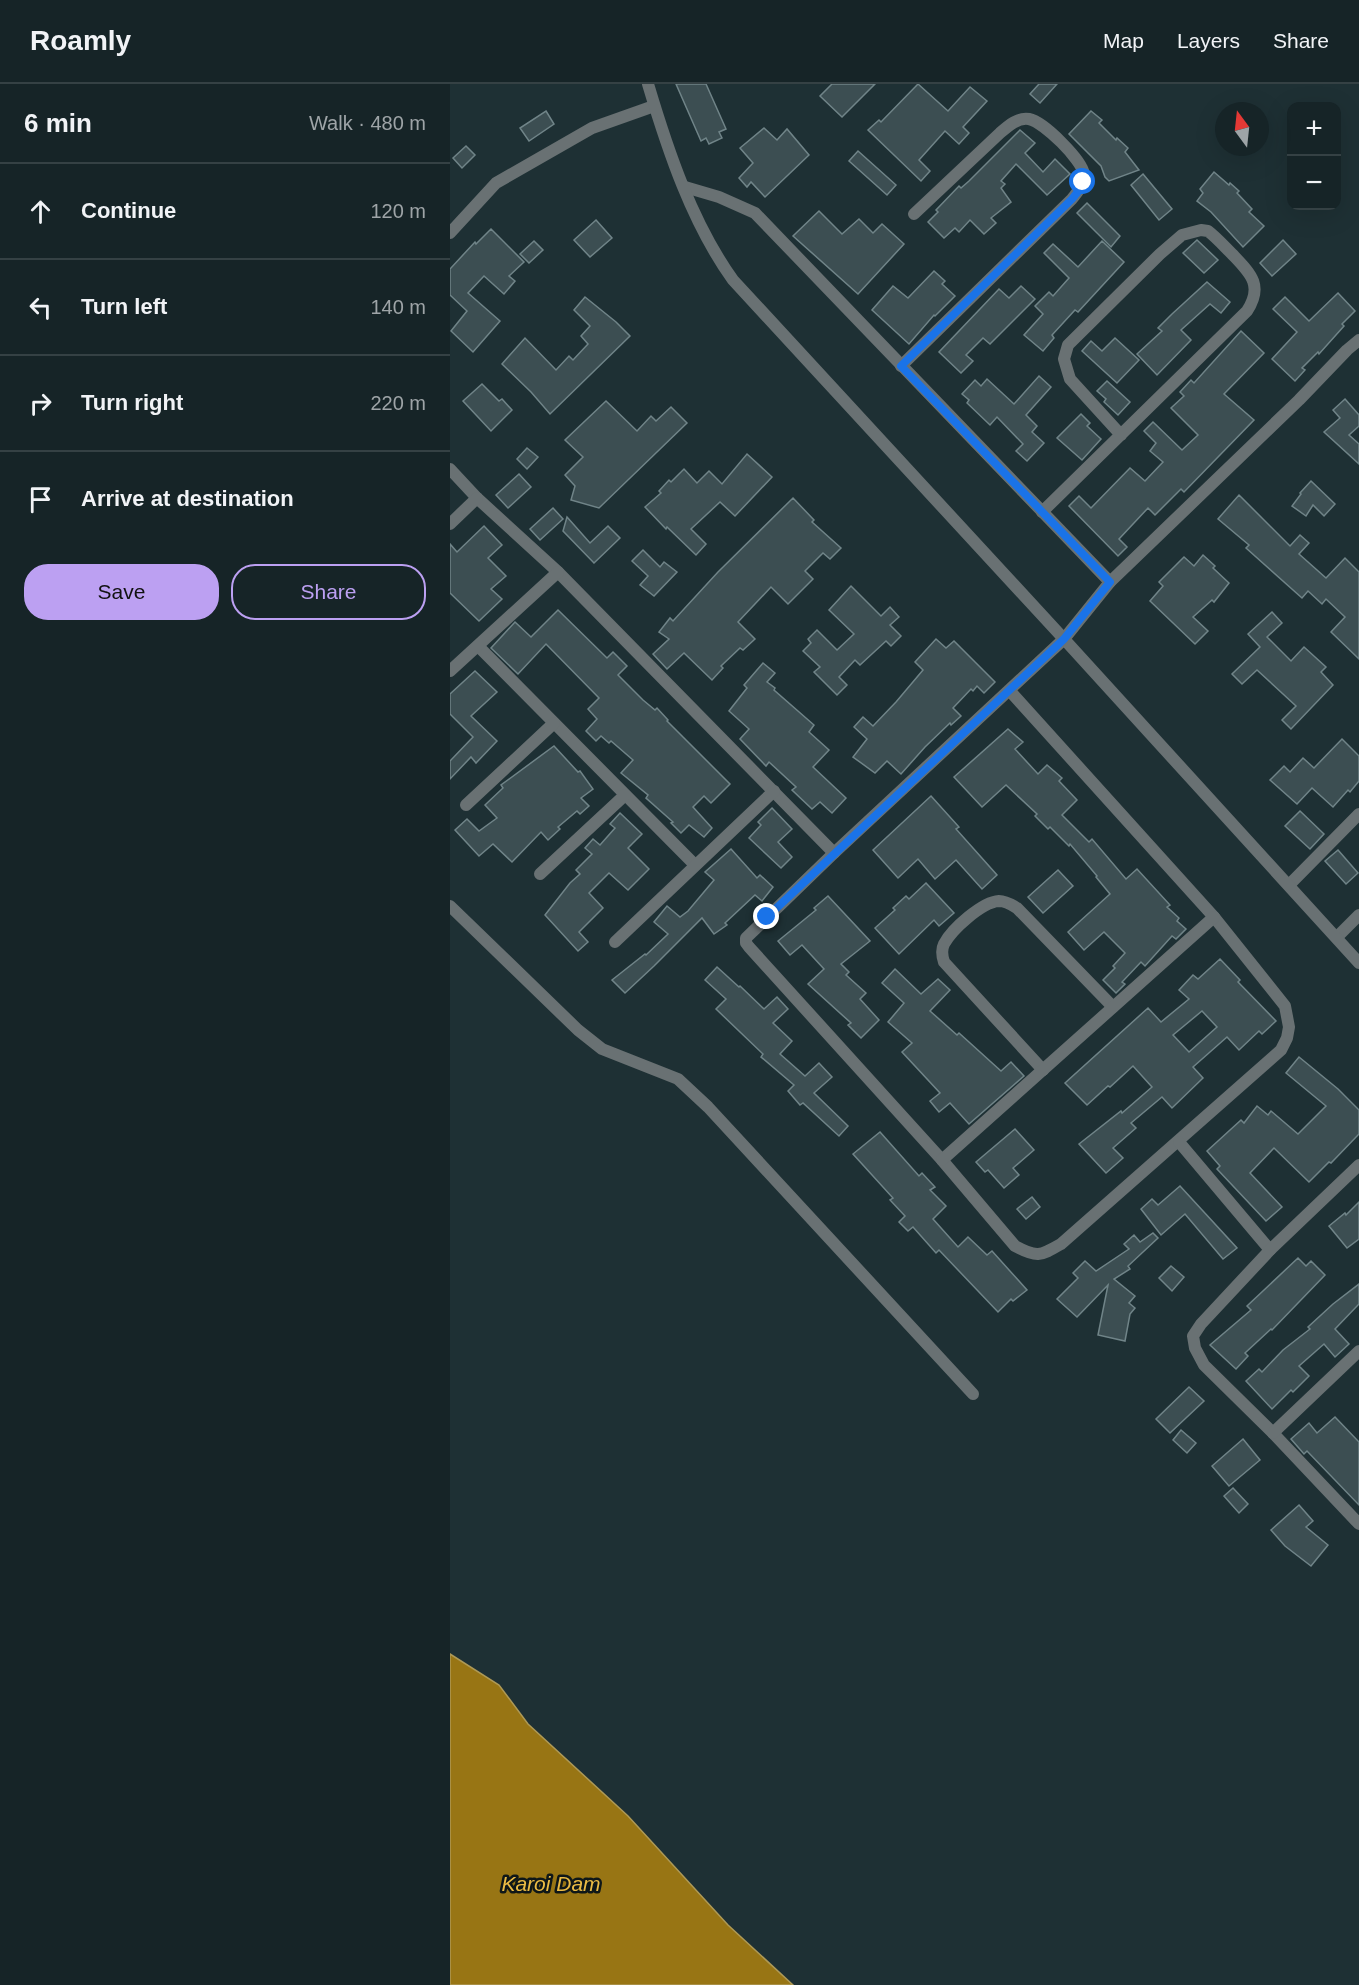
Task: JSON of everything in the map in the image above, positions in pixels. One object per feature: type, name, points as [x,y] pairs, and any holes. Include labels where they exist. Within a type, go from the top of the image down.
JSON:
[{"type":"street","points":[[648,84],[685,187],[717,258],[733,280],[1359,963]]},
{"type":"street","points":[[450,233],[496,183],[592,128],[654,106]]},
{"type":"street","points":[[901,366],[1072,199],[1081,188],[1084,173],[1073,155],[1052,133],[1039,123],[1029,119],[1021,120],[1012,123],[1000,133],[914,214]]},
{"type":"street","points":[[685,187],[718,197],[754,213],[1110,582]]},
{"type":"street","points":[[1042,512],[1121,435],[1247,311],[1253,302],[1256,292],[1250,272],[1208,231],[1202,230],[1182,235],[1068,345],[1064,359],[1070,379],[1121,435]]},
{"type":"street","points":[[1009,690],[1214,917],[1285,1006],[1289,1027],[1281,1050],[1062,1244],[1041,1255],[1030,1254],[1015,1246],[942,1160],[746,943],[746,938],[834,853],[1009,690],[1064,639],[1110,582],[1359,340]]},
{"type":"street","points":[[450,469],[477,498],[558,572],[834,853]]},
{"type":"street","points":[[450,524],[477,498]]},
{"type":"street","points":[[450,671],[558,572]]},
{"type":"street","points":[[478,646],[695,866]]},
{"type":"street","points":[[466,805],[554,723]]},
{"type":"street","points":[[615,942],[774,791]]},
{"type":"street","points":[[540,874],[625,795]]},
{"type":"street","points":[[1288,885],[1359,814]]},
{"type":"street","points":[[1043,1070],[944,962],[942,950],[944,944],[965,920],[985,906],[999,901],[1017,908],[1113,1007]]},
{"type":"street","points":[[450,906],[578,1030],[602,1049],[678,1079],[708,1107],[973,1394]]},
{"type":"street","points":[[1337,937],[1359,915]]},
{"type":"street","points":[[942,1160],[1214,917]]},
{"type":"street","points":[[1179,1142],[1270,1250]]},
{"type":"street","points":[[1359,1165],[1270,1250],[1201,1324],[1193,1336],[1195,1348],[1204,1365],[1273,1433],[1359,1524]]},
{"type":"street","points":[[1273,1433],[1359,1351]]},
{"type":"water","name":"Karoi Dam","points":[[450,1654],[499,1685],[528,1724],[628,1816],[728,1925],[793,1985],[450,1985]]},
{"type":"building","points":[[676,84],[706,84],[726,129],[719,132],[722,138],[709,144],[706,138],[701,141]]},
{"type":"building","points":[[832,84],[875,84],[842,117],[820,96]]},
{"type":"building","points":[[918,84],[948,111],[970,87],[987,101],[963,127],[969,133],[959,144],[945,131],[919,160],[930,171],[921,181],[868,130],[879,120],[881,122]]},
{"type":"building","points":[[1039,84],[1057,84],[1040,103],[1030,94]]},
{"type":"building","points":[[546,111],[554,124],[529,141],[520,128]]},
{"type":"building","points":[[1091,111],[1102,120],[1099,123],[1116,140],[1117,138],[1128,148],[1125,152],[1139,170],[1109,181],[1101,166],[1069,134]]},
{"type":"building","points":[[764,128],[777,140],[787,129],[809,155],[765,197],[751,182],[747,187],[739,178],[753,163],[740,148]]},
{"type":"building","points":[[1020,130],[1035,143],[1025,153],[1043,172],[1055,159],[1070,174],[1047,195],[1016,164],[1001,181],[1005,184],[1001,188],[1011,202],[991,218],[996,223],[984,234],[970,220],[959,232],[955,228],[944,238],[928,222],[938,212],[936,210]]},
{"type":"building","points":[[466,146],[475,155],[462,168],[453,158]]},
{"type":"building","points":[[858,151],[896,185],[887,195],[849,161]]},
{"type":"building","points":[[1214,172],[1239,191],[1237,193],[1252,209],[1249,212],[1264,226],[1243,247],[1211,212],[1197,201],[1203,193],[1200,189]]},
{"type":"building","points":[[1143,174],[1172,209],[1159,220],[1131,185]]},
{"type":"building","points":[[1087,203],[1120,236],[1111,247],[1077,213]]},
{"type":"building","points":[[819,211],[842,234],[859,219],[873,233],[882,224],[904,244],[858,294],[793,236]]},
{"type":"building","points":[[596,220],[612,238],[590,257],[574,240]]},
{"type":"building","points":[[491,229],[524,262],[509,276],[515,281],[504,294],[484,276],[468,293],[500,321],[473,352],[451,331],[467,311],[450,295],[450,269],[475,242],[476,244]]},
{"type":"building","points":[[1197,240],[1218,260],[1204,273],[1183,253]]},
{"type":"building","points":[[1283,240],[1296,254],[1272,276],[1260,263]]},
{"type":"building","points":[[534,241],[543,250],[529,263],[520,254]]},
{"type":"building","points":[[1102,241],[1124,262],[1078,312],[1075,310],[1052,335],[1054,338],[1043,351],[1024,335],[1043,314],[1035,306],[1049,292],[1053,296],[1069,278],[1044,253],[1053,244],[1078,267]]},
{"type":"building","points":[[934,271],[945,281],[942,284],[955,296],[934,315],[909,344],[872,310],[893,286],[908,298]]},
{"type":"building","points":[[1207,282],[1230,302],[1221,313],[1210,304],[1181,330],[1191,340],[1157,375],[1137,354],[1162,331],[1158,328]]},
{"type":"building","points":[[1021,286],[1035,299],[990,344],[983,338],[966,355],[973,361],[961,373],[939,352],[999,289],[1009,298]]},
{"type":"building","points":[[1338,293],[1355,311],[1319,354],[1318,352],[1302,368],[1305,370],[1295,381],[1272,359],[1297,332],[1273,309],[1285,297],[1309,321]]},
{"type":"building","points":[[585,297],[630,336],[550,414],[502,364],[525,338],[556,370],[569,356],[573,360],[588,344],[581,336],[590,326],[574,310]]},
{"type":"building","points":[[1241,331],[1264,353],[1224,394],[1254,420],[1184,492],[1181,489],[1155,515],[1148,508],[1119,539],[1127,547],[1118,556],[1069,506],[1079,496],[1091,508],[1130,468],[1145,481],[1163,462],[1150,451],[1156,443],[1144,431],[1153,422],[1182,450],[1198,435],[1171,408],[1184,396],[1180,392],[1191,380],[1194,383]]},
{"type":"building","points":[[1115,338],[1139,360],[1117,383],[1082,351],[1091,341],[1102,351]]},
{"type":"building","points":[[1039,376],[1051,387],[1026,415],[1037,426],[1032,432],[1044,443],[1027,461],[1016,451],[1023,444],[997,417],[990,425],[967,403],[969,400],[962,394],[975,380],[981,386],[987,379],[1014,404]]},
{"type":"building","points":[[1107,381],[1130,402],[1118,415],[1104,402],[1106,399],[1097,391]]},
{"type":"building","points":[[482,384],[512,410],[491,431],[463,401]]},
{"type":"building","points":[[1345,399],[1359,415],[1359,426],[1349,435],[1359,444],[1359,464],[1324,432],[1340,418],[1333,410]]},
{"type":"building","points":[[606,401],[637,431],[651,416],[656,421],[671,407],[687,423],[599,508],[571,500],[575,486],[565,475],[583,457],[565,440]]},
{"type":"building","points":[[1081,414],[1090,423],[1087,426],[1101,439],[1082,460],[1057,438]]},
{"type":"building","points":[[527,448],[538,457],[527,469],[517,459]]},
{"type":"building","points":[[747,454],[772,477],[735,516],[720,502],[691,529],[706,544],[696,555],[645,507],[661,493],[659,491],[669,480],[671,482],[684,469],[697,483],[709,471],[722,484]]},
{"type":"building","points":[[519,474],[531,487],[508,508],[496,495]]},
{"type":"building","points":[[1311,481],[1335,504],[1324,516],[1313,505],[1306,516],[1292,506]]},
{"type":"building","points":[[1239,495],[1290,546],[1300,535],[1309,543],[1299,554],[1326,578],[1345,558],[1359,572],[1359,659],[1331,632],[1345,617],[1326,599],[1322,604],[1308,591],[1302,598],[1246,548],[1249,545],[1218,519]]},
{"type":"building","points":[[793,498],[814,520],[812,522],[841,548],[830,559],[823,553],[805,571],[813,579],[788,604],[771,587],[738,622],[755,639],[743,650],[740,648],[721,666],[723,668],[712,680],[684,653],[667,669],[653,654],[669,639],[659,632],[670,618],[673,621],[718,572]]},
{"type":"building","points":[[553,508],[563,519],[540,540],[530,529]]},
{"type":"building","points":[[567,517],[590,543],[608,526],[620,538],[594,563],[563,531]]},
{"type":"building","points":[[484,526],[502,545],[488,558],[506,576],[491,589],[502,599],[479,621],[450,593],[450,544],[457,552]]},
{"type":"building","points":[[643,550],[660,567],[664,562],[677,572],[654,596],[640,585],[648,576],[632,561]]},
{"type":"building","points":[[1203,555],[1229,583],[1214,602],[1212,600],[1193,617],[1208,631],[1195,644],[1150,601],[1163,586],[1159,582],[1184,557],[1194,566]]},
{"type":"building","points":[[851,586],[881,616],[890,607],[899,617],[890,625],[901,636],[891,646],[886,641],[860,665],[855,660],[839,677],[847,685],[837,695],[814,672],[820,667],[803,651],[811,643],[808,639],[817,630],[837,650],[854,634],[829,610]]},
{"type":"building","points":[[558,610],[607,658],[613,652],[627,666],[618,675],[643,700],[655,710],[657,708],[730,784],[711,803],[704,796],[693,807],[712,828],[704,837],[689,825],[681,833],[671,823],[673,822],[646,798],[648,795],[621,773],[633,760],[611,741],[609,743],[601,736],[596,741],[586,731],[597,719],[588,709],[599,698],[546,644],[518,674],[491,648],[515,622],[531,637]]},
{"type":"building","points":[[1272,612],[1282,623],[1267,637],[1291,661],[1304,647],[1326,667],[1321,672],[1333,685],[1291,729],[1282,720],[1296,706],[1257,670],[1242,684],[1232,674],[1260,647],[1248,634]]},
{"type":"building","points":[[936,639],[946,648],[954,641],[995,682],[984,693],[977,686],[973,691],[971,689],[953,708],[961,716],[951,725],[950,723],[925,747],[901,774],[887,761],[875,773],[853,757],[867,739],[854,727],[863,717],[873,726],[896,702],[923,670],[915,662]]},
{"type":"building","points":[[763,663],[775,673],[767,682],[814,725],[809,732],[829,750],[813,767],[846,798],[832,813],[820,802],[812,809],[792,790],[796,787],[769,762],[766,766],[740,739],[749,729],[729,711],[747,688],[744,685]]},
{"type":"building","points":[[475,671],[497,692],[471,716],[497,741],[476,763],[471,757],[450,779],[450,761],[473,737],[450,714],[450,694]]},
{"type":"building","points":[[1008,729],[1023,742],[1015,749],[1038,774],[1047,765],[1062,778],[1059,781],[1077,800],[1062,815],[1089,842],[1092,839],[1126,879],[1137,869],[1170,905],[1167,907],[1179,918],[1177,921],[1186,929],[1176,939],[1172,936],[1145,966],[1141,962],[1122,982],[1125,984],[1116,993],[1103,980],[1125,953],[1104,932],[1084,950],[1068,932],[1110,894],[1097,876],[1070,844],[1069,846],[1050,827],[1048,829],[1035,816],[1037,814],[1006,785],[982,807],[954,777]]},
{"type":"building","points":[[1342,739],[1359,756],[1359,781],[1333,807],[1312,788],[1297,804],[1270,780],[1284,766],[1290,772],[1303,758],[1314,768]]},
{"type":"building","points":[[554,746],[578,772],[580,771],[593,789],[581,798],[589,806],[580,814],[577,811],[558,827],[560,829],[548,840],[541,832],[512,862],[493,844],[479,856],[455,830],[467,819],[479,831],[497,818],[485,805],[503,788],[501,785]]},
{"type":"building","points":[[931,796],[959,827],[956,829],[997,875],[982,889],[956,860],[935,879],[918,859],[898,878],[873,850]]},
{"type":"building","points":[[772,808],[792,829],[778,842],[792,857],[781,868],[749,838],[761,825],[758,822]]},
{"type":"building","points":[[1300,811],[1324,834],[1310,849],[1285,826]]},
{"type":"building","points":[[620,813],[642,834],[628,848],[649,869],[628,890],[609,873],[589,893],[603,908],[579,932],[588,942],[578,951],[545,915],[580,874],[576,870],[592,854],[585,848],[593,839],[600,845],[615,828],[610,824]]},
{"type":"building","points":[[731,849],[757,878],[760,875],[773,887],[762,901],[755,895],[725,923],[727,925],[714,934],[702,918],[625,993],[612,980],[646,955],[668,934],[654,922],[667,906],[680,917],[688,911],[714,880],[705,872]]},
{"type":"building","points":[[1338,850],[1358,873],[1346,884],[1325,861]]},
{"type":"building","points":[[1058,870],[1073,886],[1043,913],[1028,897]]},
{"type":"building","points":[[926,883],[954,913],[939,926],[934,920],[899,954],[875,928],[895,910],[893,908],[906,896],[909,899]]},
{"type":"building","points":[[828,896],[870,941],[841,964],[849,972],[846,975],[866,993],[860,999],[879,1020],[861,1038],[848,1025],[851,1023],[808,984],[824,969],[802,945],[790,955],[778,941],[816,910],[814,908]]},
{"type":"building","points":[[1220,959],[1240,980],[1238,982],[1276,1021],[1262,1034],[1259,1031],[1239,1050],[1227,1037],[1193,1067],[1203,1078],[1172,1108],[1162,1097],[1131,1123],[1136,1128],[1113,1148],[1123,1158],[1106,1173],[1079,1144],[1121,1111],[1122,1113],[1152,1087],[1133,1066],[1087,1105],[1065,1083],[1148,1008],[1161,1022],[1189,999],[1179,990],[1193,975],[1198,979]],"holes":[[[1202,1011],[1217,1027],[1189,1052],[1173,1035]]]},
{"type":"building","points":[[717,967],[764,1009],[777,997],[788,1009],[773,1023],[792,1041],[780,1054],[805,1076],[819,1063],[832,1077],[814,1093],[848,1126],[839,1136],[803,1103],[800,1105],[788,1091],[794,1085],[761,1057],[763,1054],[716,1009],[726,999],[705,980]]},
{"type":"building","points":[[895,969],[921,994],[938,979],[950,990],[930,1011],[957,1035],[959,1033],[1001,1071],[1011,1062],[1024,1076],[969,1124],[950,1103],[939,1112],[930,1101],[940,1093],[902,1052],[912,1043],[888,1022],[904,1003],[882,983]]},
{"type":"building","points":[[1299,1057],[1338,1089],[1359,1110],[1359,1134],[1309,1182],[1274,1148],[1250,1173],[1282,1207],[1266,1221],[1217,1169],[1220,1166],[1207,1151],[1241,1120],[1244,1123],[1257,1106],[1268,1115],[1271,1111],[1298,1134],[1326,1106],[1286,1073]]},
{"type":"building","points":[[1015,1129],[1034,1150],[1013,1168],[1019,1175],[1004,1188],[988,1170],[985,1172],[976,1162]]},
{"type":"building","points":[[880,1132],[919,1176],[922,1173],[935,1187],[930,1190],[946,1206],[933,1219],[958,1247],[968,1237],[987,1255],[992,1251],[1027,1290],[1013,1301],[1011,1299],[998,1312],[939,1250],[936,1253],[913,1227],[908,1231],[899,1222],[905,1216],[890,1200],[893,1198],[853,1154]]},
{"type":"building","points":[[1180,1186],[1237,1248],[1223,1259],[1185,1214],[1161,1235],[1141,1209],[1152,1199],[1158,1205]]},
{"type":"building","points":[[1032,1197],[1040,1207],[1026,1219],[1017,1209]]},
{"type":"building","points":[[1359,1202],[1359,1239],[1347,1248],[1329,1226],[1345,1213],[1346,1215]]},
{"type":"building","points":[[1153,1233],[1158,1238],[1128,1266],[1130,1269],[1114,1279],[1135,1296],[1129,1303],[1135,1308],[1130,1314],[1125,1341],[1098,1335],[1108,1285],[1077,1317],[1057,1299],[1078,1278],[1073,1273],[1085,1261],[1096,1271],[1129,1249],[1124,1244],[1134,1235],[1140,1242]]},
{"type":"building","points":[[1298,1258],[1306,1266],[1311,1261],[1325,1275],[1272,1330],[1245,1353],[1248,1356],[1236,1369],[1210,1345],[1251,1310],[1247,1306]]},
{"type":"building","points":[[1171,1266],[1184,1277],[1172,1291],[1159,1278]]},
{"type":"building","points":[[1359,1284],[1359,1304],[1335,1329],[1349,1344],[1335,1357],[1324,1344],[1299,1366],[1309,1376],[1272,1409],[1246,1381],[1259,1369],[1262,1372],[1283,1350],[1310,1329],[1308,1327],[1333,1304]]},
{"type":"building","points":[[1189,1387],[1204,1401],[1170,1433],[1156,1419]]},
{"type":"building","points":[[1335,1417],[1359,1442],[1359,1505],[1307,1451],[1304,1454],[1291,1439],[1309,1423],[1317,1433]]},
{"type":"building","points":[[1181,1430],[1196,1443],[1187,1453],[1173,1440]]},
{"type":"building","points":[[1243,1439],[1260,1460],[1229,1486],[1212,1466]]},
{"type":"building","points":[[1233,1488],[1248,1504],[1239,1513],[1224,1496]]},
{"type":"building","points":[[1299,1505],[1313,1521],[1306,1527],[1328,1545],[1311,1566],[1285,1546],[1271,1530]]},
{"type":"route","points":[[767,917],[1064,639],[1110,582],[901,366],[1072,199],[1083,182]]}]
